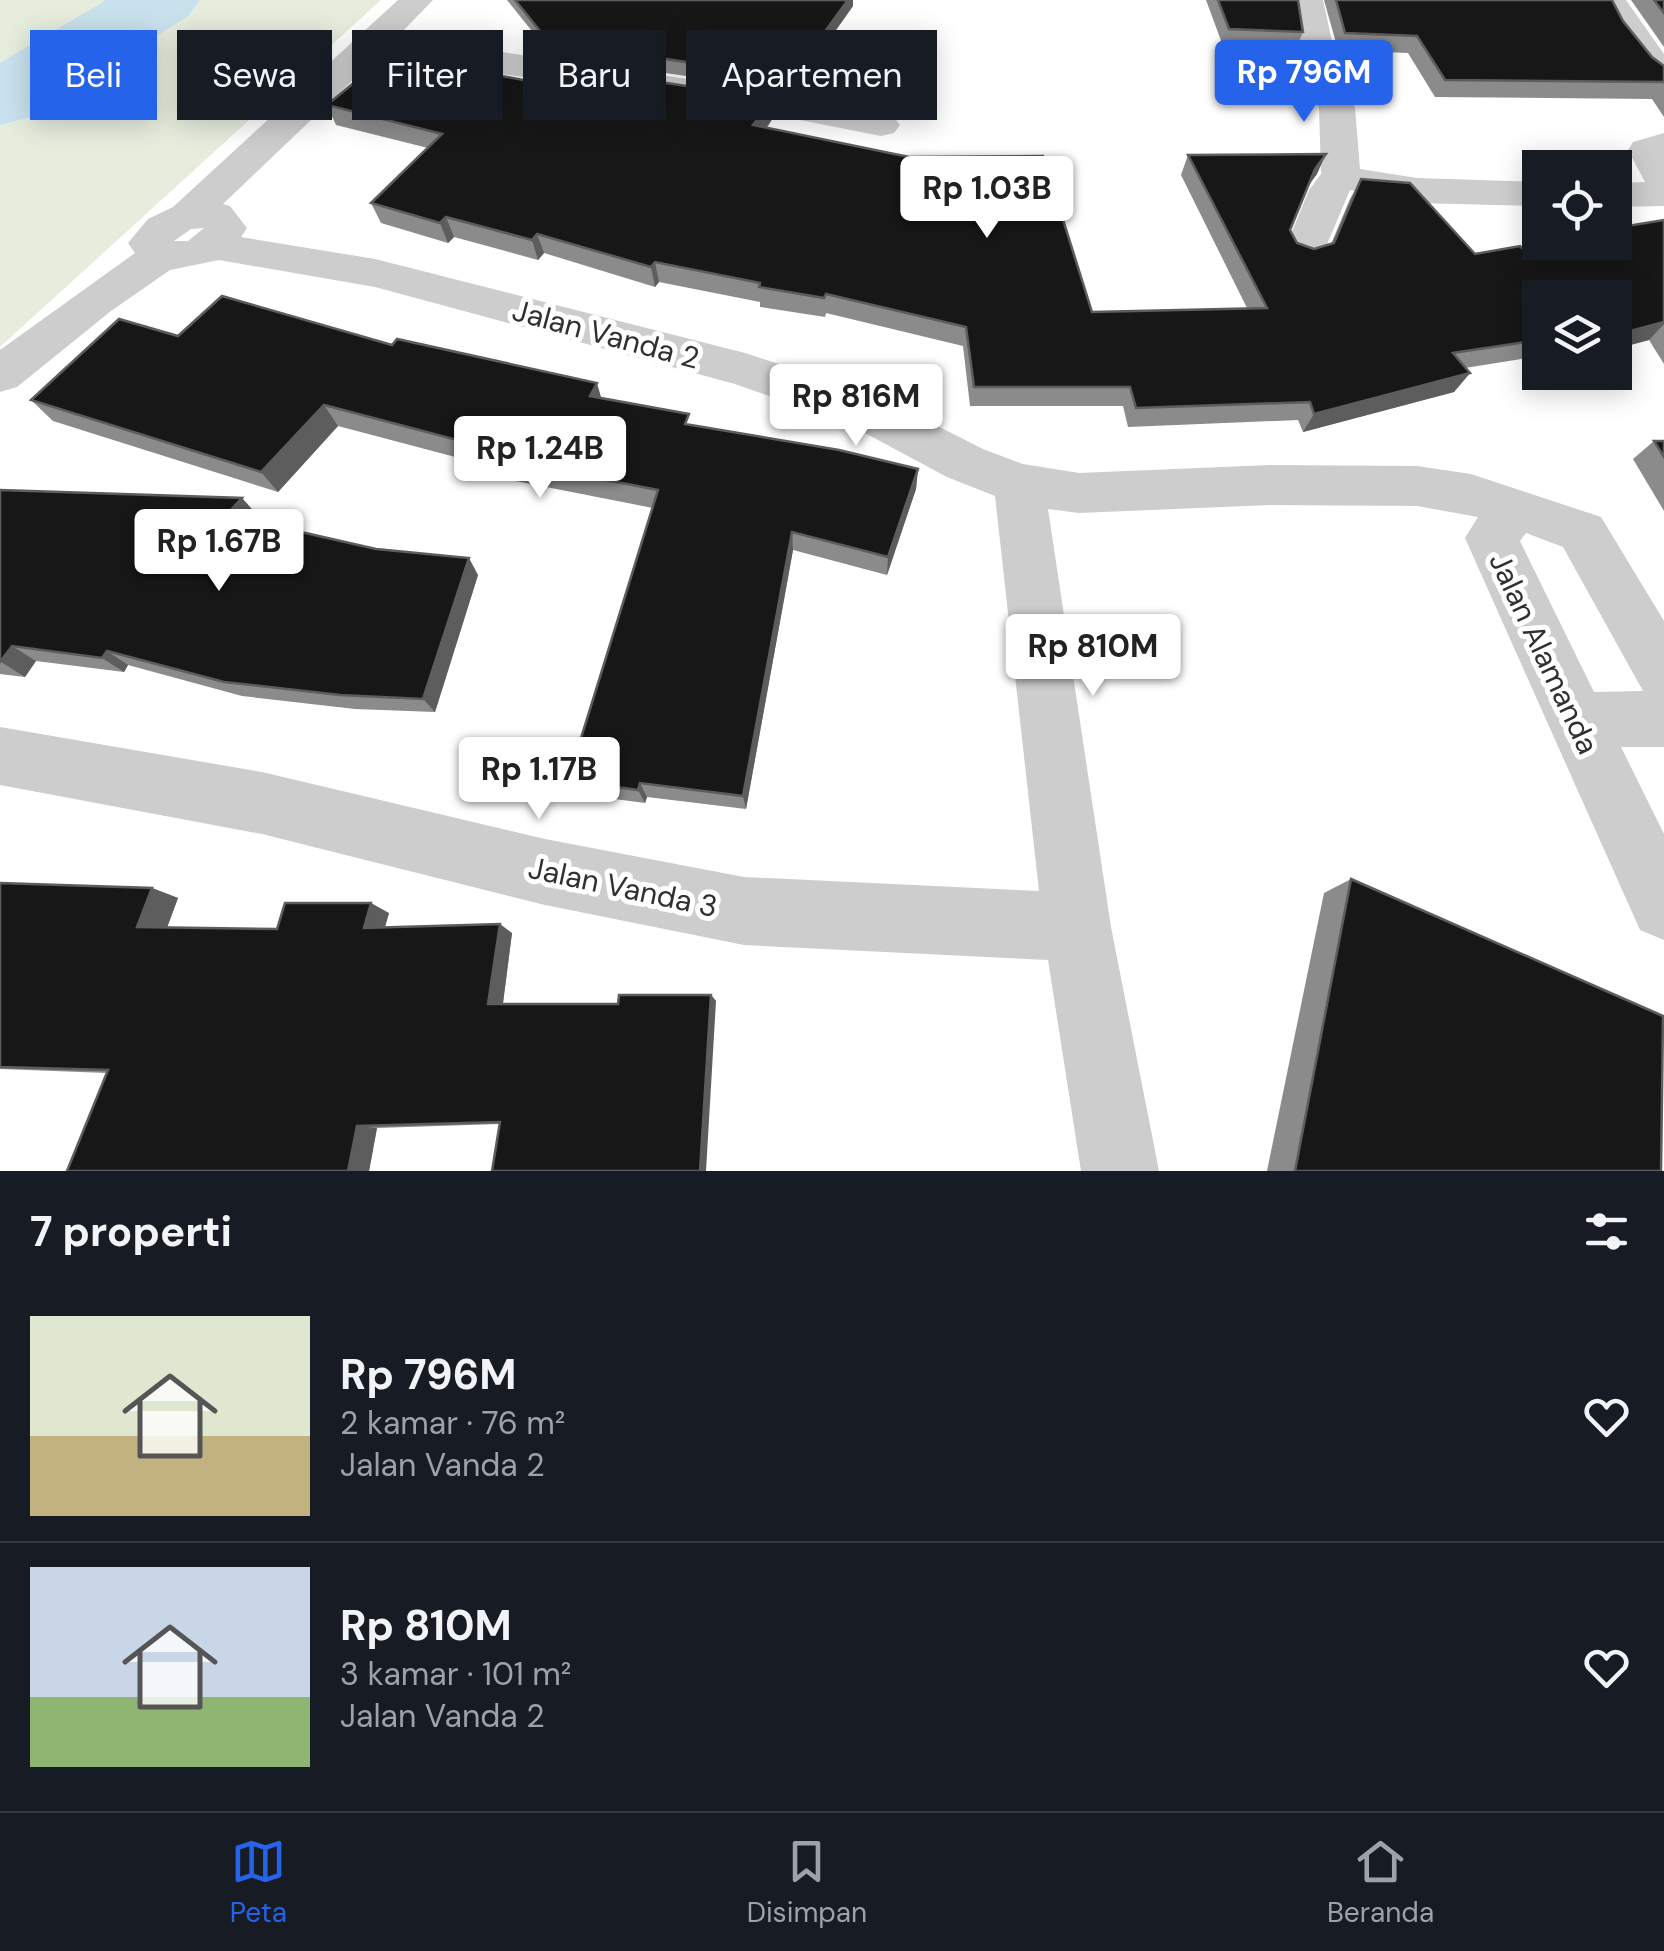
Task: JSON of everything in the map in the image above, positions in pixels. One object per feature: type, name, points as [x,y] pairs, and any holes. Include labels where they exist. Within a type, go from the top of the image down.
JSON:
[{"type":"street","points":[[385,30],[417,0]]},
{"type":"street","points":[[1305,251],[1328,190],[1340,175],[1337,108],[1318,55],[1307,0]]},
{"type":"street","points":[[1610,0],[1664,73]]},
{"type":"street","points":[[503,63],[750,99],[881,126]]},
{"type":"street","points":[[0,375],[70,319],[160,256],[187,258],[202,230],[352,64]]},
{"type":"street","points":[[1664,145],[1647,150],[1664,181]]},
{"type":"street","points":[[1340,175],[1375,186],[1522,193]]},
{"type":"street","points":[[1632,194],[1664,194]]},
{"type":"street","name":"Jalan Vanda 2","points":[[202,230],[745,370],[866,411],[965,462],[1019,484],[1079,493],[1270,485],[1417,486],[1471,494],[1516,507]]},
{"type":"street","points":[[1019,484],[1077,927],[1120,1171]]},
{"type":"street","name":"Jalan Alamanda","points":[[1664,674],[1582,532],[1516,507],[1492,538],[1664,906]]},
{"type":"street","points":[[1574,720],[1664,719]]},
{"type":"street","name":"Jalan Vanda 3","points":[[0,756],[262,803],[545,872],[744,911],[846,919],[1077,927]]},
{"type":"green space","points":[[0,0],[381,0],[332,45],[332,30],[177,30],[177,120],[249,120],[0,347]]},
{"type":"building","points":[[515,0],[848,0],[826,30],[686,30],[686,62],[666,59],[666,30],[539,30]]},
{"type":"building","points":[[1218,0],[1298,0],[1303,32],[1229,29]]},
{"type":"building","points":[[1336,0],[1612,0],[1623,21],[1664,66],[1664,82],[1445,80],[1417,36],[1345,33]]},
{"type":"building","points":[[1654,0],[1664,0],[1664,13]]},
{"type":"building","points":[[503,76],[523,80],[523,120],[666,120],[666,83],[686,86],[686,120],[757,120],[753,125],[909,157],[1043,156],[1092,312],[1267,308],[1188,155],[1326,154],[1315,169],[1290,230],[1297,243],[1314,249],[1334,243],[1361,179],[1410,183],[1475,254],[1520,246],[1522,260],[1632,260],[1632,225],[1664,220],[1664,322],[1632,330],[1632,280],[1522,280],[1522,343],[1453,353],[1470,373],[1314,414],[1310,402],[1136,408],[1130,387],[974,387],[966,327],[826,294],[824,298],[759,287],[760,283],[655,262],[651,267],[537,234],[532,240],[446,217],[440,223],[371,203],[442,134],[386,120],[503,120]]},
{"type":"building","points":[[352,84],[352,111],[332,106],[332,101]]},
{"type":"building","points":[[222,296],[392,345],[397,339],[597,383],[590,396],[689,414],[685,424],[839,450],[918,469],[888,557],[792,532],[743,796],[640,783],[638,790],[568,780],[658,490],[475,455],[480,446],[324,405],[261,472],[31,400],[119,319],[178,336]]},
{"type":"building","points":[[1654,441],[1664,441],[1664,457]]},
{"type":"building","points":[[0,490],[242,498],[226,515],[376,549],[469,558],[423,699],[340,695],[224,682],[107,651],[102,658],[12,646],[0,662]]},
{"type":"building","points":[[1351,879],[1663,1016],[1661,1171],[1295,1171]]},
{"type":"building","points":[[0,883],[152,888],[137,927],[277,929],[285,903],[371,903],[364,928],[500,924],[488,1004],[618,1004],[619,995],[711,995],[700,1171],[492,1171],[500,1122],[357,1126],[348,1171],[67,1171],[108,1070],[0,1067]]},
{"type":"waterway","points":[[0,99],[161,0]]}]
